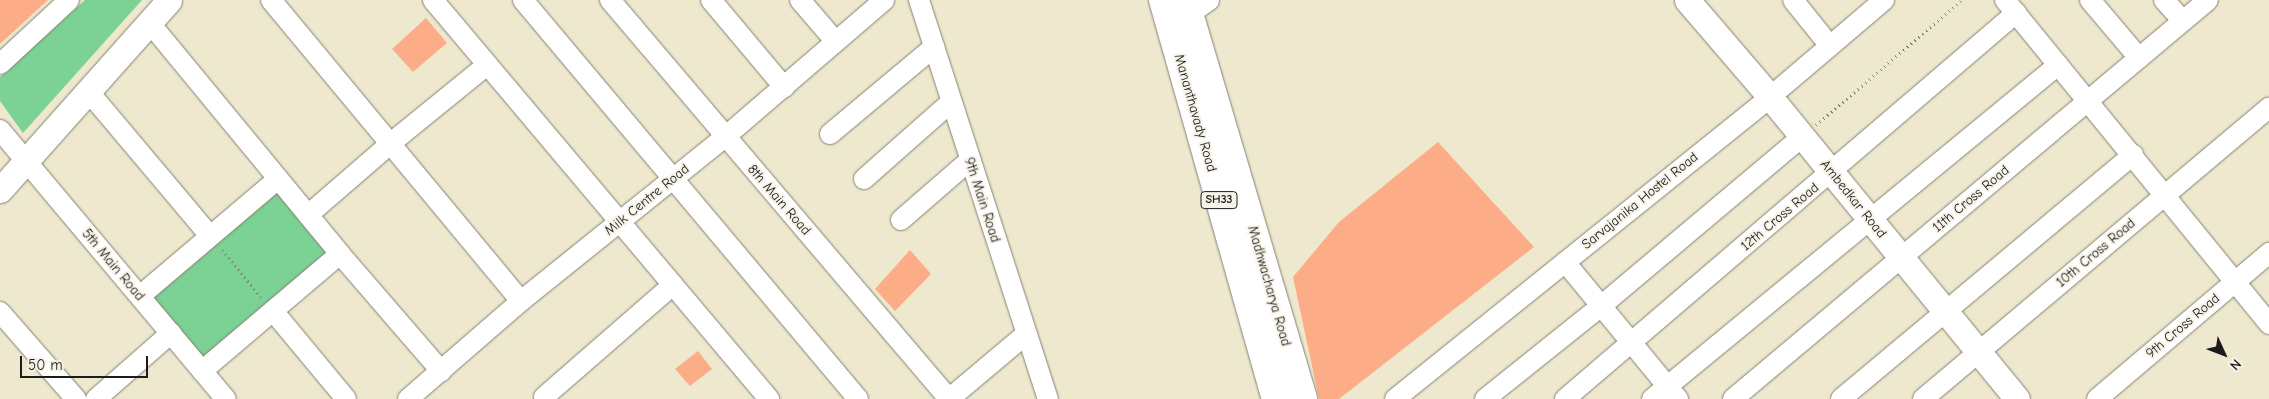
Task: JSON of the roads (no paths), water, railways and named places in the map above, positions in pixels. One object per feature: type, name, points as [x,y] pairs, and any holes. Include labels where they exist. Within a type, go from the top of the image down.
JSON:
[{"type":"main road","name":"Mananthavady Road","points":[[1163,0],[1189,11],[1276,399]]},
{"type":"main road","name":"Madhwacharya Road","points":[[1189,11],[1303,399]]},
{"type":"street","points":[[0,64],[69,0]]},
{"type":"street","points":[[0,190],[169,0]]},
{"type":"street","points":[[271,0],[520,301]]},
{"type":"street","points":[[433,0],[673,285],[759,396]]},
{"type":"street","points":[[523,0],[672,180],[858,399]]},
{"type":"street","name":"8th Main Road","points":[[610,0],[949,399]]},
{"type":"street","points":[[711,0],[784,87]]},
{"type":"street","points":[[800,0],[836,42]]},
{"type":"street","name":"Milk Centre Road","points":[[408,399],[520,301],[725,137],[884,0]]},
{"type":"street","name":"9th Main Road","points":[[919,0],[1025,335],[1048,399]]},
{"type":"street","name":"Ambedkar Road","points":[[1686,0],[1832,172],[1946,311],[2014,398]]},
{"type":"street","points":[[1793,0],[1830,46]]},
{"type":"street","points":[[2090,0],[2139,58]]},
{"type":"street","points":[[2164,0],[2183,21]]},
{"type":"street","name":"11th Cross Road","points":[[1733,399],[2208,0]]},
{"type":"street","name":"Sarvajanika Hostel Road","points":[[1395,399],[1770,97],[1830,46],[1874,3]]},
{"type":"street","points":[[2011,7],[2269,324]]},
{"type":"street","name":"12th Cross Road","points":[[1565,399],[1832,172],[2011,7]]},
{"type":"street","points":[[149,22],[340,254],[442,371]]},
{"type":"street","points":[[830,134],[934,47]]},
{"type":"street","points":[[308,215],[391,143],[488,65]]},
{"type":"street","points":[[1565,262],[1632,342],[1666,395],[1870,219],[2058,65]]},
{"type":"street","points":[[88,91],[210,236]]},
{"type":"street","points":[[864,179],[951,102]]},
{"type":"street","name":"10th Cross Road","points":[[1923,399],[2269,108]]},
{"type":"street","name":"5th Main Road","points":[[0,130],[226,399]]},
{"type":"street","points":[[1485,399],[1601,306],[1802,137]]},
{"type":"street","points":[[1841,399],[2133,155]]},
{"type":"street","points":[[901,220],[970,160]]},
{"type":"street","points":[[140,296],[278,179]]},
{"type":"street","name":"9th Cross Road","points":[[2097,399],[2269,252]]},
{"type":"street","points":[[202,371],[340,254]]},
{"type":"street","points":[[544,397],[673,285]]},
{"type":"street","points":[[273,311],[346,399]]},
{"type":"street","points":[[0,312],[76,399]]},
{"type":"street","points":[[96,399],[171,333]]},
{"type":"street","points":[[949,399],[1025,335]]}]
